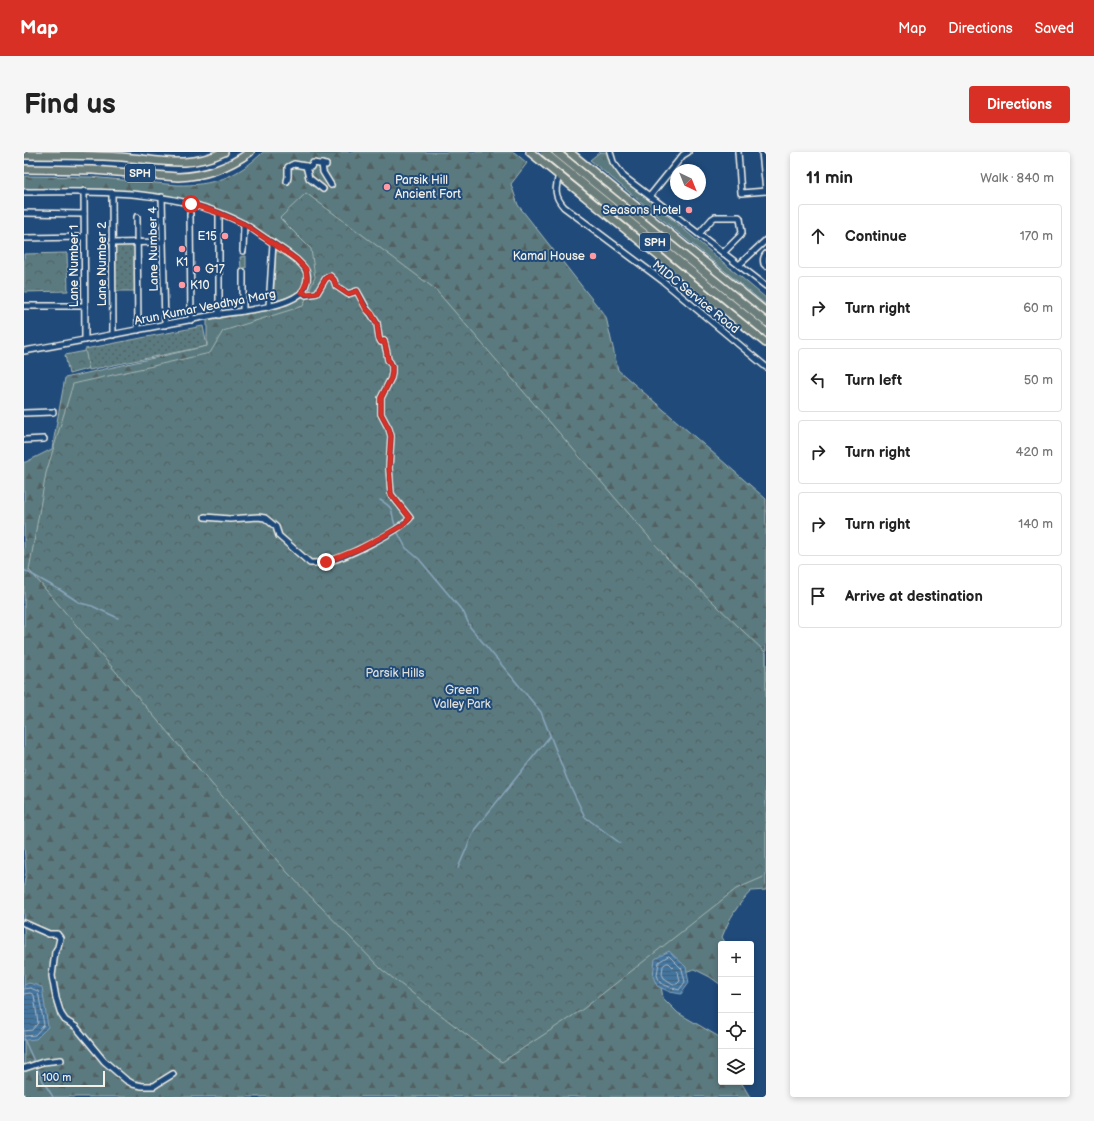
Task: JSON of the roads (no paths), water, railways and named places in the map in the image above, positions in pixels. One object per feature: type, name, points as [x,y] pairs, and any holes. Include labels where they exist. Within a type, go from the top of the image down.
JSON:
[{"type":"highway","name":"SPH","points":[[24,155],[94,156],[179,163],[203,160],[224,152]]},
{"type":"highway","name":"SPH","points":[[24,169],[122,171],[178,177],[200,175],[222,168],[232,164],[250,152]]},
{"type":"highway","points":[[530,152],[766,343]]},
{"type":"highway","name":"SPH","points":[[544,152],[766,332]]},
{"type":"highway","name":"SPH","points":[[556,152],[766,322]]},
{"type":"highway","points":[[552,169],[559,152]]},
{"type":"highway","points":[[559,175],[572,152],[583,163],[766,312]]},
{"type":"street","points":[[610,152],[613,162],[624,177],[766,286]]},
{"type":"street","points":[[650,196],[683,154],[688,152]]},
{"type":"street","points":[[738,152],[741,193],[766,191],[762,152]]},
{"type":"street","points":[[287,181],[288,167],[294,164],[311,167],[313,162],[324,165],[323,172],[331,185]]},
{"type":"street","points":[[306,166],[309,178],[322,189]]},
{"type":"street","name":"MIDC Service Road","points":[[552,169],[558,200],[564,207],[662,282],[766,367]]},
{"type":"street","points":[[556,185],[559,175]]},
{"type":"street","points":[[24,192],[112,193],[162,197],[219,213],[244,224],[296,259],[306,269],[307,281],[302,292],[306,294],[317,293],[326,278],[330,276],[334,280],[336,286],[348,294],[357,291],[366,309],[372,314],[377,324],[379,338],[381,342],[384,341],[388,360],[392,366],[391,378],[381,398],[381,414],[391,436],[389,468],[391,494],[410,518],[406,523],[359,549],[326,562],[310,563],[279,536],[276,527],[265,518],[205,517]]},
{"type":"street","name":"Lane Number 1","points":[[84,192],[85,340]]},
{"type":"street","name":"Lane Number 2","points":[[112,193],[113,335]]},
{"type":"street","name":"Lane Number 4","points":[[162,197],[165,325]]},
{"type":"street","points":[[24,213],[84,214]]},
{"type":"street","points":[[219,213],[219,315]]},
{"type":"street","points":[[190,214],[191,320]]},
{"type":"street","points":[[699,234],[715,217],[739,216],[742,232],[740,236],[723,253]]},
{"type":"street","points":[[137,217],[138,330]]},
{"type":"street","points":[[243,251],[244,224]]},
{"type":"street","points":[[24,238],[84,237]]},
{"type":"street","points":[[739,265],[766,240]]},
{"type":"street","points":[[112,243],[163,242]]},
{"type":"street","points":[[269,306],[273,243]]},
{"type":"street","points":[[766,254],[763,261],[766,266]]},
{"type":"street","points":[[243,311],[244,272]]},
{"type":"street","name":"Arun Kumar Veadhya Marg","points":[[24,352],[269,306],[288,301],[302,292]]},
{"type":"street","points":[[24,306],[85,306]]},
{"type":"street","points":[[24,413],[53,412]]},
{"type":"street","points":[[24,440],[44,439]]},
{"type":"street","points":[[24,923],[48,934],[57,934],[60,938],[55,952],[52,976],[61,1014],[66,1020],[76,1027],[104,1061],[132,1084],[142,1086],[154,1086],[173,1074]]},
{"type":"street","points":[[25,1068],[43,1062],[61,1060]]},
{"type":"water","points":[[669,951],[686,967],[689,983],[681,994],[670,992],[657,986],[653,976],[655,959]]},
{"type":"water","points":[[29,983],[42,987],[48,1027],[36,1039],[24,1041],[24,985]]},
{"type":"waterway","points":[[380,500],[386,503],[391,509],[396,527]]},
{"type":"waterway","points":[[397,531],[406,548],[419,559],[464,613],[470,627],[541,712],[567,779],[585,817],[620,843]]},
{"type":"waterway","points":[[24,570],[80,603],[92,606],[118,618]]},
{"type":"waterway","points":[[458,868],[475,829],[550,736]]},
{"type":"waterway","points":[[24,1039],[43,1081],[53,1097]]},
{"type":"place","name":"Parsik Hill Ancient Fort","points":[[387,187]]},
{"type":"place","name":"Seasons Hotel","points":[[689,210]]},
{"type":"place","name":"E15","points":[[225,236]]},
{"type":"place","name":"K1","points":[[182,249]]},
{"type":"place","name":"Kamal House","points":[[593,256]]},
{"type":"place","name":"G17","points":[[197,269]]},
{"type":"place","name":"K10","points":[[182,285]]},
{"type":"park label","name":"Parsik Hills","points":[[395,673]]},
{"type":"park label","name":"Green Valley Park","points":[[462,697]]}]
